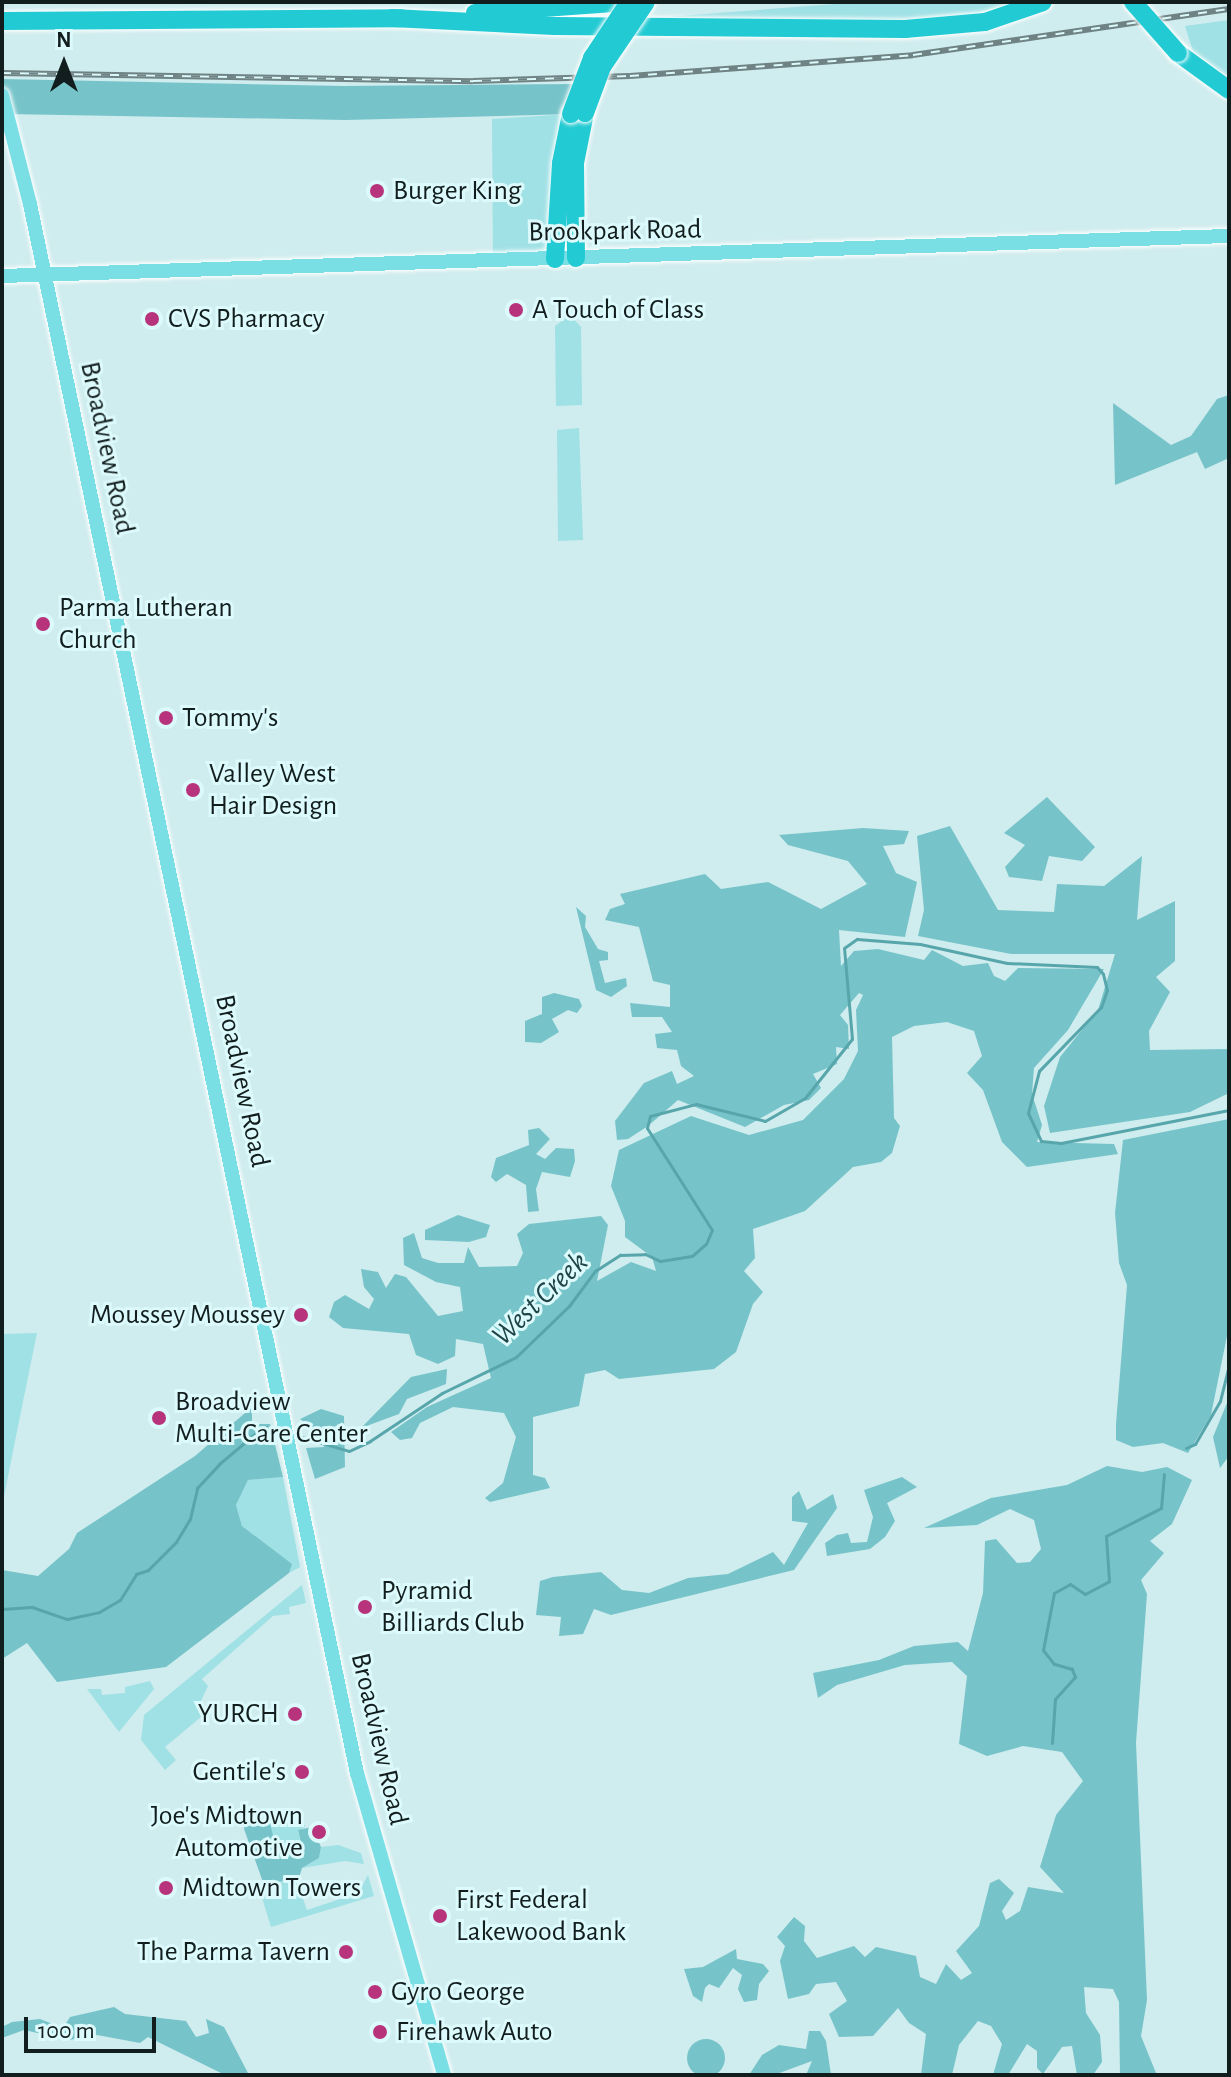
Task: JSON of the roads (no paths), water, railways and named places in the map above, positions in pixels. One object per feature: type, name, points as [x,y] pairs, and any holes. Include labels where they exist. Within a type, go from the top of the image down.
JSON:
[{"type":"highway","points":[[392,18],[628,2]]},
{"type":"highway","points":[[555,259],[561,163],[597,50],[628,2]]},
{"type":"highway","points":[[576,258],[578,114],[602,67],[646,2]]},
{"type":"highway","points":[[1133,2],[1178,53],[1229,90]]},
{"type":"highway","points":[[2,21],[392,18],[554,26],[905,29],[985,22],[1040,4]]},
{"type":"main road","name":"Broadview Road","points":[[3,98],[44,275],[284,1409],[361,1791],[444,2075]]},
{"type":"main road","name":"Brookpark Road","points":[[2,276],[1229,236]]},
{"type":"waterway","name":"West Creek","points":[[291,1434],[349,1451],[370,1441],[442,1393],[516,1357],[569,1306],[595,1271],[620,1255],[645,1254],[660,1261],[692,1256],[706,1244],[712,1230],[647,1128],[650,1116],[696,1104],[765,1121],[805,1098],[852,1039],[844,948],[857,939],[920,944],[1007,963],[1097,967],[1103,974],[1107,990],[1101,1007],[1039,1071],[1028,1113],[1041,1141],[1061,1143],[1229,1110]]},
{"type":"waterway","points":[[1186,1448],[1195,1444],[1220,1401],[1229,1364]]},
{"type":"waterway","name":"West Creek","points":[[2,1609],[32,1607],[67,1619],[99,1612],[120,1600],[136,1574],[148,1570],[176,1542],[190,1519],[197,1488],[219,1464],[267,1427],[280,1431]]},
{"type":"waterway","points":[[1052,1743],[1055,1699],[1075,1677],[1072,1669],[1054,1664],[1043,1650],[1054,1593],[1070,1584],[1085,1594],[1109,1581],[1106,1536],[1161,1508],[1164,1474]]},
{"type":"railway","points":[[2,73],[473,81],[630,76],[913,55],[1229,9]]},
{"type":"place","name":"Burger King","points":[[377,191]]},
{"type":"place","name":"A Touch of Class","points":[[516,310]]},
{"type":"place","name":"CVS Pharmacy","points":[[152,319]]},
{"type":"place","name":"Parma Lutheran Church","points":[[43,624]]},
{"type":"place","name":"Tommy's","points":[[166,718]]},
{"type":"place","name":"Valley West Hair Design","points":[[193,790]]},
{"type":"place","name":"Moussey Moussey","points":[[301,1315]]},
{"type":"place","name":"Broadview Multi-Care Center","points":[[159,1418]]},
{"type":"place","name":"Pyramid Billiards Club","points":[[365,1607]]},
{"type":"place","name":"YURCH","points":[[295,1714]]},
{"type":"place","name":"Gentile's","points":[[302,1772]]},
{"type":"place","name":"Joe's Midtown Automotive","points":[[319,1832]]},
{"type":"place","name":"Midtown Towers","points":[[166,1888]]},
{"type":"place","name":"First Federal Lakewood Bank","points":[[440,1916]]},
{"type":"place","name":"The Parma Tavern","points":[[346,1952]]},
{"type":"place","name":"Gyro George","points":[[375,1992]]},
{"type":"place","name":"Firehawk Auto","points":[[380,2032]]}]
